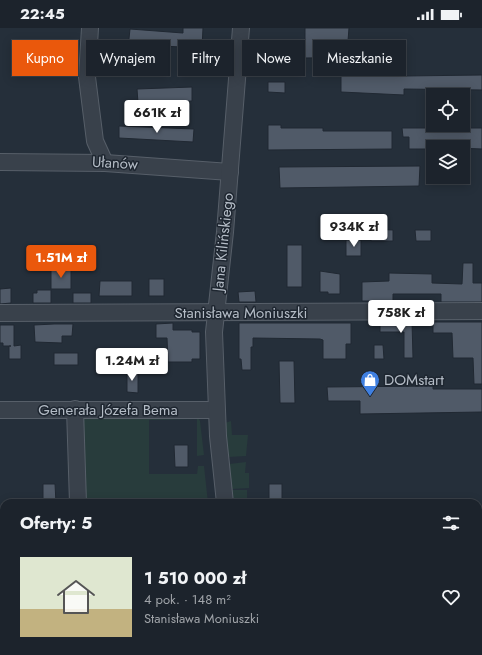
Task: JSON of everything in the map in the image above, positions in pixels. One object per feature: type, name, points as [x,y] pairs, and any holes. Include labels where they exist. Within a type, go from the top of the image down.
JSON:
[{"type":"street","points":[[90,28],[86,77],[95,141],[105,163]]},
{"type":"street","name":"Jana Kilińskiego","points":[[225,499],[216,410],[214,332],[230,172],[241,28]]},
{"type":"street","name":"Ułanów","points":[[0,162],[105,163],[230,172]]},
{"type":"street","name":"Stanisława Moniuszki","points":[[0,313],[482,311]]},
{"type":"street","points":[[75,409],[78,499]]},
{"type":"street","name":"Generała Józefa Bema","points":[[0,410],[216,410]]},
{"type":"green space","points":[[83,414],[198,418],[200,421],[204,455],[197,456],[197,419],[149,420],[149,474],[197,474],[198,466],[204,466],[208,499],[84,499]]},
{"type":"green space","points":[[231,421],[232,435],[248,435],[246,456],[228,457],[225,423]]},
{"type":"green space","points":[[246,462],[245,473],[249,473],[249,488],[231,489],[229,464]]},
{"type":"green space","points":[[231,490],[247,490],[247,499],[232,499]]},
{"type":"building","points":[[183,28],[203,28],[202,40],[178,40],[178,47],[170,46],[170,40],[129,40],[130,29],[183,33]]},
{"type":"building","points":[[305,28],[349,28],[348,40],[313,40],[313,58],[305,58]]},
{"type":"building","points":[[482,75],[482,90],[470,90],[470,88],[404,89],[404,95],[341,92],[341,76]]},
{"type":"building","points":[[268,82],[285,82],[285,93],[268,92]]},
{"type":"building","points":[[192,87],[192,101],[176,102],[176,110],[151,111],[151,103],[138,103],[137,89]]},
{"type":"building","points":[[268,125],[281,125],[281,128],[323,128],[323,131],[392,131],[392,149],[268,150]]},
{"type":"building","points":[[119,126],[194,129],[193,142],[119,138]]},
{"type":"building","points":[[402,128],[426,128],[426,132],[470,132],[470,128],[482,128],[482,149],[470,149],[470,140],[426,140],[426,149],[409,149],[409,137],[403,137]]},
{"type":"building","points":[[420,166],[419,186],[280,188],[279,167]]},
{"type":"building","points":[[371,229],[393,230],[393,241],[371,241]]},
{"type":"building","points":[[415,230],[431,230],[431,241],[416,241]]},
{"type":"building","points":[[346,240],[361,240],[361,256],[346,256]]},
{"type":"building","points":[[287,245],[302,245],[302,287],[287,287]]},
{"type":"building","points":[[463,263],[473,263],[473,283],[482,283],[482,302],[441,302],[441,294],[393,294],[393,301],[362,301],[362,282],[389,281],[389,273],[432,274],[432,283],[462,284]]},
{"type":"building","points":[[51,268],[71,270],[71,289],[51,289]]},
{"type":"building","points":[[320,271],[340,274],[340,294],[320,292]]},
{"type":"building","points":[[149,279],[164,279],[164,296],[149,296]]},
{"type":"building","points":[[100,281],[132,281],[132,296],[99,296]]},
{"type":"building","points":[[11,288],[11,303],[0,304],[0,289]]},
{"type":"building","points":[[37,290],[51,290],[51,303],[33,303],[33,293],[37,293]]},
{"type":"building","points":[[255,291],[256,302],[239,302],[238,292]]},
{"type":"building","points":[[73,293],[91,293],[91,303],[73,303]]},
{"type":"building","points":[[412,321],[413,358],[404,358],[404,332],[380,332],[380,322]]},
{"type":"building","points":[[433,322],[482,322],[482,384],[474,384],[473,358],[453,358],[452,333],[433,333]]},
{"type":"building","points":[[173,323],[173,330],[192,330],[192,332],[200,332],[200,359],[192,359],[192,362],[168,362],[167,338],[156,338],[156,324]]},
{"type":"building","points":[[239,323],[351,323],[351,344],[346,344],[346,359],[323,359],[323,340],[320,339],[253,338],[253,347],[251,347],[251,370],[242,370],[241,359],[239,359]]},
{"type":"building","points":[[73,324],[72,336],[62,336],[62,343],[35,342],[34,325]]},
{"type":"building","points":[[0,325],[14,325],[14,346],[21,345],[21,359],[9,359],[9,346],[3,346],[3,343],[0,343]]},
{"type":"building","points":[[374,345],[383,345],[384,359],[374,359]]},
{"type":"building","points":[[54,353],[78,353],[78,365],[54,365]]},
{"type":"building","points":[[279,361],[294,361],[295,403],[280,403]]},
{"type":"building","points":[[127,371],[138,372],[138,393],[127,392]]},
{"type":"building","points":[[433,386],[433,389],[482,389],[482,412],[360,414],[360,401],[328,401],[327,387]]},
{"type":"building","points":[[174,445],[188,445],[188,467],[175,467]]},
{"type":"building","points":[[43,484],[55,484],[56,499],[43,499]]},
{"type":"building","points":[[269,484],[282,484],[282,499],[269,499]]},
{"type":"place","name":"DOMstart","points":[[370,397]]}]
